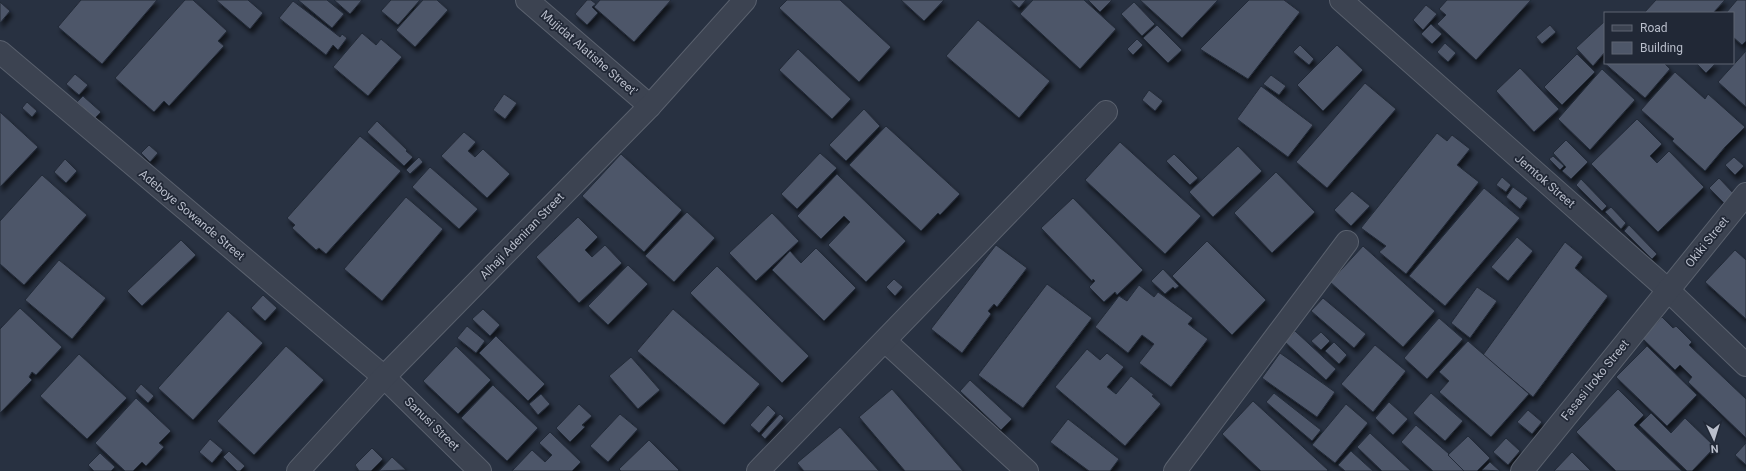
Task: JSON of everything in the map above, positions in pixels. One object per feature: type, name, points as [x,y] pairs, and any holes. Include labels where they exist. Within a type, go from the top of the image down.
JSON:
[{"type":"street","name":"Mujidat Alatishe Street'","points":[[528,0],[650,106]]},
{"type":"street","name":"Alhaji Adeniran Street","points":[[298,471],[384,377],[650,106],[745,0]]},
{"type":"street","name":"Jemtok Street","points":[[1341,0],[1668,290],[1746,365]]},
{"type":"street","name":"Adeboye Sowande Street","points":[[0,52],[384,377]]},
{"type":"street","points":[[758,471],[1106,112]]},
{"type":"street","name":"Okiki Street","points":[[1668,290],[1746,194]]},
{"type":"street","points":[[1175,471],[1347,242]]},
{"type":"street","name":"Fasasi Iroko Street","points":[[1522,471],[1668,290]]},
{"type":"street","points":[[885,341],[1027,471]]},
{"type":"street","name":"Sanusi Street","points":[[384,377],[480,471]]},
{"type":"building","points":[[81,0],[157,0],[102,64],[58,27]]},
{"type":"building","points":[[185,0],[193,0],[227,31],[218,41],[224,46],[169,106],[164,101],[154,112],[115,78]]},
{"type":"building","points":[[216,0],[248,0],[263,13],[250,29]]},
{"type":"building","points":[[298,0],[327,0],[344,14],[332,28]]},
{"type":"building","points":[[334,0],[362,0],[350,14]]},
{"type":"building","points":[[391,0],[420,0],[398,25],[381,11]]},
{"type":"building","points":[[423,0],[437,0],[448,10],[415,47],[396,30]]},
{"type":"building","points":[[587,0],[591,0],[596,4],[592,7],[598,13],[587,25],[575,14]]},
{"type":"building","points":[[600,0],[671,0],[634,42],[594,7]]},
{"type":"building","points":[[787,0],[840,0],[891,47],[859,82],[779,8]]},
{"type":"building","points":[[901,0],[944,0],[924,21]]},
{"type":"building","points":[[1010,0],[1026,0],[1019,8]]},
{"type":"building","points":[[1033,0],[1084,0],[1116,29],[1080,69],[1020,14]]},
{"type":"building","points":[[1088,0],[1112,0],[1100,12]]},
{"type":"building","points":[[1140,0],[1218,0],[1182,38]]},
{"type":"building","points":[[1249,0],[1284,0],[1300,12],[1248,79],[1200,49]]},
{"type":"building","points":[[1447,0],[1531,0],[1476,60],[1437,24],[1446,15],[1439,9]]},
{"type":"building","points":[[1656,0],[1725,0],[1714,12],[1645,12]]},
{"type":"building","points":[[1737,0],[1746,0],[1746,41],[1742,45],[1734,38],[1734,12],[1727,12]]},
{"type":"building","points":[[293,1],[340,37],[342,34],[347,38],[338,50],[333,45],[326,55],[279,18]]},
{"type":"building","points":[[0,2],[10,11],[0,23]]},
{"type":"building","points":[[1134,2],[1155,24],[1142,36],[1121,14]]},
{"type":"building","points":[[1426,5],[1437,14],[1423,30],[1413,20]]},
{"type":"building","points":[[978,20],[1050,81],[1019,118],[946,56]]},
{"type":"building","points":[[1604,22],[1604,53],[1593,66],[1576,48]]},
{"type":"building","points":[[1431,24],[1442,34],[1432,44],[1421,34]]},
{"type":"building","points":[[1157,25],[1182,50],[1168,63],[1143,38]]},
{"type":"building","points":[[1550,25],[1556,32],[1542,44],[1536,37]]},
{"type":"building","points":[[362,33],[376,45],[381,39],[402,57],[368,96],[333,67]]},
{"type":"building","points":[[1137,39],[1143,45],[1133,55],[1127,49]]},
{"type":"building","points":[[1445,43],[1456,53],[1448,62],[1437,52]]},
{"type":"building","points":[[1300,45],[1314,59],[1309,65],[1293,52]]},
{"type":"building","points":[[1337,45],[1363,70],[1323,111],[1297,85]]},
{"type":"building","points":[[798,49],[851,99],[832,119],[779,70]]},
{"type":"building","points":[[1746,51],[1746,107],[1718,82]]},
{"type":"building","points":[[1577,54],[1595,72],[1562,105],[1544,87]]},
{"type":"building","points":[[1605,64],[1665,64],[1670,69],[1645,98]]},
{"type":"building","points":[[1697,64],[1715,64],[1706,73]]},
{"type":"building","points":[[1520,68],[1559,109],[1534,132],[1496,91]]},
{"type":"building","points":[[1602,69],[1635,100],[1590,150],[1558,119]]},
{"type":"building","points":[[1675,72],[1705,99],[1708,94],[1745,127],[1725,147],[1705,171],[1672,141],[1674,139],[1641,110]]},
{"type":"building","points":[[75,74],[88,85],[79,95],[66,84]]},
{"type":"building","points":[[1271,75],[1286,86],[1279,95],[1263,84]]},
{"type":"building","points":[[1365,83],[1396,109],[1327,188],[1296,162]]},
{"type":"building","points":[[1261,86],[1313,125],[1288,157],[1237,119]]},
{"type":"building","points":[[1149,90],[1163,101],[1155,111],[1142,100]]},
{"type":"building","points":[[504,94],[517,103],[505,119],[493,110]]},
{"type":"building","points":[[83,96],[101,112],[95,118],[77,102]]},
{"type":"building","points":[[27,102],[37,111],[32,117],[22,108]]},
{"type":"building","points":[[864,109],[880,126],[846,161],[829,145]]},
{"type":"building","points":[[0,112],[38,147],[0,187]]},
{"type":"building","points":[[1637,119],[1662,144],[1650,156],[1657,163],[1669,151],[1704,187],[1658,232],[1591,164]]},
{"type":"building","points":[[377,121],[413,157],[404,166],[367,132]]},
{"type":"building","points":[[886,126],[960,194],[940,215],[938,213],[921,231],[849,165]]},
{"type":"building","points":[[464,132],[476,142],[468,151],[475,157],[483,149],[510,174],[487,198],[441,156]]},
{"type":"building","points":[[1437,133],[1447,141],[1452,135],[1470,149],[1457,165],[1479,182],[1406,274],[1379,252],[1386,246],[1361,228]]},
{"type":"building","points":[[360,136],[401,171],[326,254],[319,248],[316,250],[292,228],[295,225],[287,218]]},
{"type":"building","points":[[1566,140],[1588,162],[1571,179],[1562,171],[1566,167],[1553,153]]},
{"type":"building","points":[[1120,142],[1201,216],[1165,254],[1085,180]]},
{"type":"building","points":[[149,145],[158,153],[150,162],[141,153]]},
{"type":"building","points":[[1238,146],[1262,171],[1213,217],[1189,192]]},
{"type":"building","points":[[820,153],[837,168],[797,209],[781,194]]},
{"type":"building","points":[[621,154],[682,210],[644,252],[582,196]]},
{"type":"building","points":[[1174,154],[1198,178],[1190,185],[1166,161]]},
{"type":"building","points":[[1553,156],[1564,166],[1560,170],[1549,159]]},
{"type":"building","points":[[419,157],[423,162],[410,174],[406,170]]},
{"type":"building","points":[[1734,157],[1744,166],[1735,175],[1725,165]]},
{"type":"building","points":[[65,159],[77,171],[66,183],[54,172]]},
{"type":"building","points":[[430,167],[478,209],[459,229],[412,187]]},
{"type":"building","points":[[1276,172],[1315,212],[1272,253],[1234,213]]},
{"type":"building","points":[[837,174],[906,241],[866,282],[828,245],[850,222],[844,216],[821,239],[797,216]]},
{"type":"building","points":[[42,175],[87,215],[24,285],[0,264],[0,221]]},
{"type":"building","points":[[1502,177],[1511,185],[1506,192],[1496,185]]},
{"type":"building","points":[[1719,178],[1734,194],[1724,203],[1709,188]]},
{"type":"building","points":[[1581,179],[1607,206],[1602,211],[1576,185]]},
{"type":"building","points":[[1513,187],[1528,198],[1520,209],[1506,197]]},
{"type":"building","points":[[1484,188],[1520,218],[1445,306],[1409,276]]},
{"type":"building","points":[[1352,191],[1370,206],[1351,226],[1334,210]]},
{"type":"building","points":[[406,197],[443,229],[382,301],[344,269]]},
{"type":"building","points":[[1073,198],[1143,270],[1117,295],[1115,292],[1104,302],[1089,287],[1095,281],[1093,279],[1092,281],[1041,228]]},
{"type":"building","points":[[1611,207],[1626,223],[1621,229],[1605,212]]},
{"type":"building","points":[[687,212],[715,238],[674,282],[645,256]]},
{"type":"building","points":[[772,213],[799,241],[756,281],[729,253]]},
{"type":"building","points":[[578,217],[598,237],[585,250],[592,257],[605,245],[622,263],[579,303],[536,257]]},
{"type":"building","points":[[1629,225],[1657,254],[1652,259],[1624,231]]},
{"type":"building","points":[[1517,237],[1533,251],[1508,281],[1491,267]]},
{"type":"building","points":[[181,240],[196,255],[142,306],[127,291]]},
{"type":"building","points":[[1207,241],[1266,300],[1232,335],[1172,276]]},
{"type":"building","points":[[1565,242],[1583,257],[1575,268],[1608,296],[1533,397],[1483,355]]},
{"type":"building","points":[[996,245],[1027,268],[997,307],[994,304],[988,311],[991,314],[962,353],[931,329]]},
{"type":"building","points":[[1363,246],[1435,311],[1403,347],[1330,282]]},
{"type":"building","points":[[816,248],[856,288],[824,321],[772,270],[790,251],[801,263]]},
{"type":"building","points":[[1735,250],[1746,260],[1746,319],[1705,282]]},
{"type":"building","points":[[59,260],[106,298],[72,339],[25,300]]},
{"type":"building","points":[[628,265],[648,284],[608,325],[588,306]]},
{"type":"building","points":[[717,266],[809,356],[782,383],[690,293]]},
{"type":"building","points":[[1163,269],[1179,286],[1175,289],[1173,287],[1165,294],[1151,281]]},
{"type":"building","points":[[894,279],[903,287],[895,296],[886,287]]},
{"type":"building","points":[[1047,284],[1092,318],[1023,408],[978,375]]},
{"type":"building","points":[[1139,285],[1154,297],[1158,292],[1193,318],[1188,324],[1208,339],[1171,387],[1139,363],[1154,344],[1142,335],[1128,353],[1095,327],[1119,296],[1127,301]]},
{"type":"building","points":[[1477,287],[1497,301],[1470,338],[1451,323]]},
{"type":"building","points":[[263,295],[277,308],[265,321],[251,308]]},
{"type":"building","points":[[1323,298],[1366,334],[1354,348],[1311,311]]},
{"type":"building","points":[[20,308],[62,347],[36,375],[32,372],[29,377],[32,380],[0,413],[0,329]]},
{"type":"building","points":[[483,309],[500,325],[490,336],[472,319]]},
{"type":"building","points":[[673,309],[760,384],[724,425],[637,351]]},
{"type":"building","points":[[228,311],[263,343],[193,420],[158,388]]},
{"type":"building","points":[[1662,317],[1673,328],[1676,326],[1692,342],[1689,345],[1746,399],[1746,438],[1688,382],[1692,377],[1680,365],[1675,370],[1642,338]]},
{"type":"building","points":[[1439,318],[1463,339],[1427,379],[1404,358]]},
{"type":"building","points":[[467,326],[485,341],[476,353],[457,338]]},
{"type":"building","points":[[1295,331],[1336,369],[1326,380],[1285,342]]},
{"type":"building","points":[[1321,332],[1330,341],[1321,350],[1311,341]]},
{"type":"building","points":[[496,336],[545,384],[528,401],[479,353]]},
{"type":"building","points":[[1468,341],[1529,394],[1491,437],[1439,392],[1449,381],[1439,372]]},
{"type":"building","points":[[1334,342],[1347,355],[1339,364],[1325,351]]},
{"type":"building","points":[[1375,345],[1406,371],[1373,412],[1341,384]]},
{"type":"building","points":[[286,346],[324,380],[254,455],[217,421]]},
{"type":"building","points":[[456,346],[491,380],[458,414],[423,381]]},
{"type":"building","points":[[1647,346],[1697,395],[1667,426],[1616,377]]},
{"type":"building","points":[[1087,349],[1100,360],[1107,353],[1124,367],[1107,387],[1116,394],[1131,376],[1154,395],[1152,396],[1161,404],[1125,446],[1055,387]]},
{"type":"building","points":[[1280,353],[1335,392],[1317,417],[1262,378]]},
{"type":"building","points":[[79,354],[127,398],[87,439],[40,396]]},
{"type":"building","points":[[631,357],[660,390],[638,409],[609,376]]},
{"type":"building","points":[[970,380],[1012,419],[1001,430],[960,391]]},
{"type":"building","points":[[141,384],[154,396],[148,403],[135,391]]},
{"type":"building","points":[[493,385],[538,428],[507,461],[461,418]]},
{"type":"building","points":[[892,389],[963,471],[905,471],[859,417]]},
{"type":"building","points":[[1618,389],[1644,415],[1634,425],[1682,471],[1616,471],[1576,432]]},
{"type":"building","points":[[1274,393],[1321,430],[1312,441],[1266,402]]},
{"type":"building","points":[[1431,393],[1463,421],[1445,441],[1413,413]]},
{"type":"building","points":[[541,394],[550,404],[538,415],[529,404]]},
{"type":"building","points":[[136,398],[171,431],[159,443],[164,447],[146,466],[142,462],[133,471],[125,471],[95,443]]},
{"type":"building","points":[[1253,401],[1328,470],[1261,471],[1222,434]]},
{"type":"building","points":[[1389,402],[1408,419],[1393,435],[1375,418]]},
{"type":"building","points":[[579,404],[592,416],[582,425],[585,427],[570,442],[556,428]]},
{"type":"building","points":[[1346,404],[1368,423],[1335,463],[1312,445]]},
{"type":"building","points":[[768,405],[776,413],[759,433],[750,425]]},
{"type":"building","points":[[1528,410],[1542,422],[1532,434],[1517,422]]},
{"type":"building","points":[[1651,413],[1671,433],[1685,418],[1715,447],[1692,471],[1687,471],[1639,425]]},
{"type":"building","points":[[620,414],[638,429],[608,462],[590,446]]},
{"type":"building","points":[[780,414],[784,418],[765,439],[761,435]]},
{"type":"building","points":[[1068,419],[1119,459],[1110,471],[1089,471],[1050,442]]},
{"type":"building","points":[[1416,425],[1465,468],[1463,471],[1433,471],[1401,442]]},
{"type":"building","points":[[840,427],[879,471],[804,471],[797,463]]},
{"type":"building","points":[[550,432],[581,462],[572,471],[512,471],[532,450],[545,462],[552,455],[539,443]]},
{"type":"building","points":[[1370,433],[1411,471],[1382,471],[1357,447]]},
{"type":"building","points":[[1468,436],[1490,458],[1477,471],[1464,471],[1448,455]]},
{"type":"building","points":[[1506,438],[1520,451],[1508,465],[1493,452]]},
{"type":"building","points":[[210,439],[223,450],[212,463],[199,452]]},
{"type":"building","points":[[649,440],[679,470],[678,471],[621,471],[619,469]]},
{"type":"building","points":[[1746,443],[1746,465],[1735,455]]},
{"type":"building","points":[[372,448],[383,459],[371,471],[359,471],[355,465]]},
{"type":"building","points":[[229,451],[245,466],[240,471],[237,471],[223,457]]},
{"type":"building","points":[[1351,451],[1373,471],[1345,471],[1338,465]]},
{"type":"building","points":[[1572,452],[1591,471],[1554,471]]},
{"type":"building","points":[[100,453],[115,467],[111,471],[94,471],[88,465]]},
{"type":"building","points":[[392,457],[406,470],[379,471]]},
{"type":"building","points":[[1490,462],[1500,471],[1482,470]]}]
